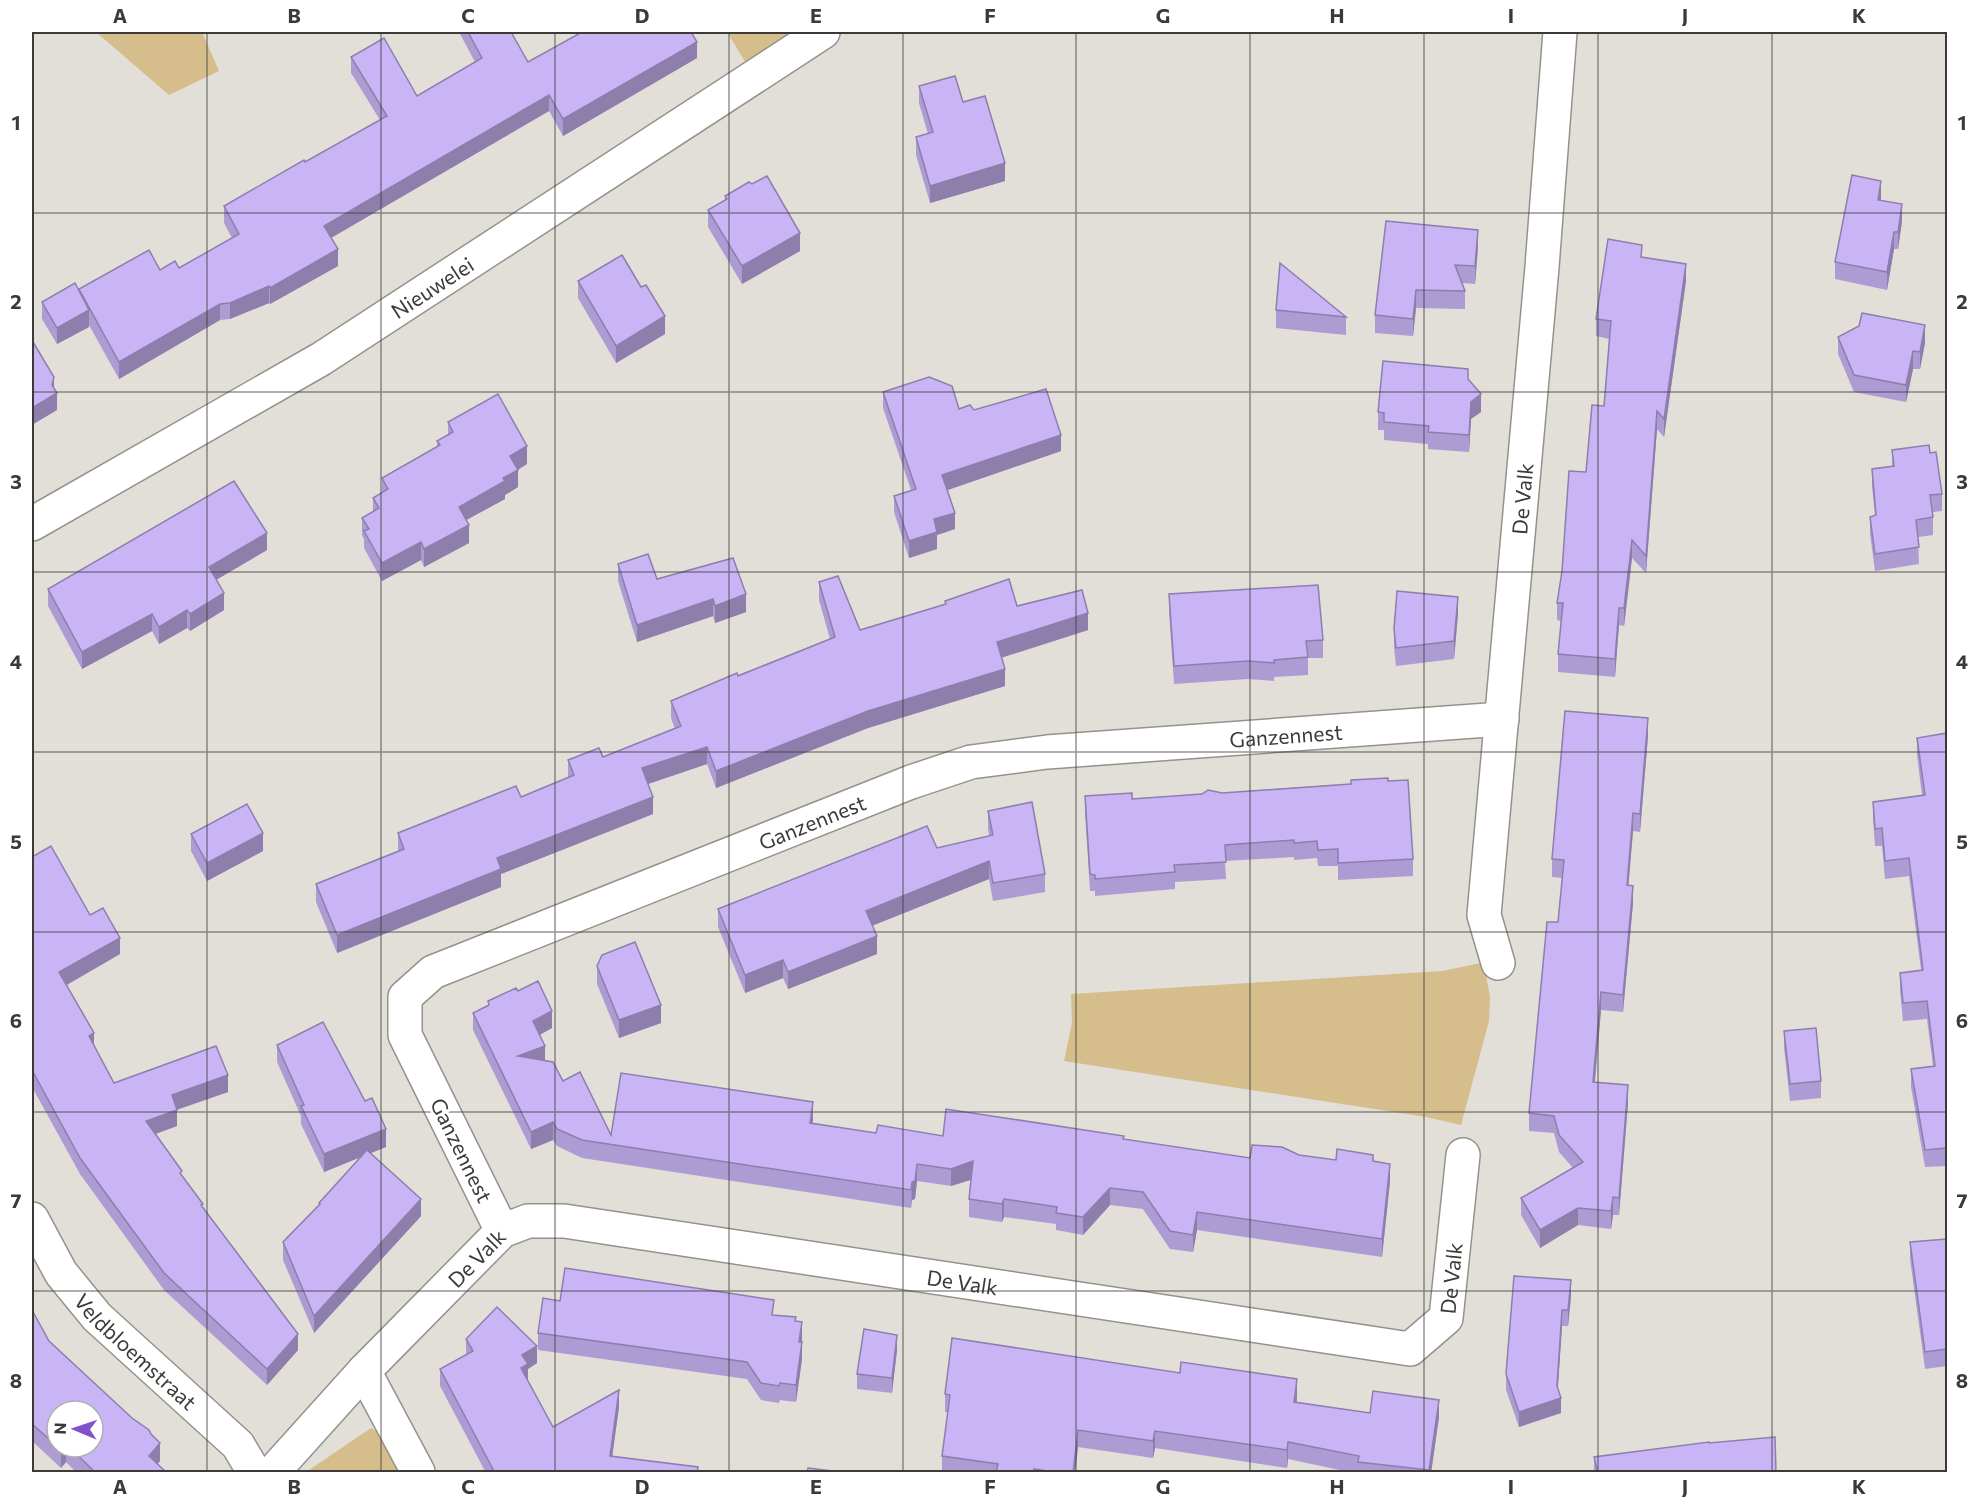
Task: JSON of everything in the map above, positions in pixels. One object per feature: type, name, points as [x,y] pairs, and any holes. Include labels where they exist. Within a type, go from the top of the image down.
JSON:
[{"type":"street","name":"Nieuwelei","points":[[32,524],[321,359],[823,32]]},
{"type":"street","name":"De Valk","points":[[1498,963],[1484,915],[1542,267],[1560,32]]},
{"type":"street","name":"Ganzennest","points":[[502,1231],[405,1035],[405,997],[433,972],[900,786],[971,762],[1047,752],[1502,719]]},
{"type":"street","name":"De Valk","points":[[273,1473],[364,1371],[502,1231],[528,1221],[564,1221],[1410,1349],[1446,1318],[1463,1155]]},
{"type":"street","name":"Veldbloemstraat","points":[[32,1219],[61,1273],[98,1317],[238,1445],[254,1473]]},
{"type":"street","points":[[364,1371],[418,1473]]},
{"type":"shaded area","points":[[96,32],[202,32],[219,71],[169,95]]},
{"type":"shaded area","points":[[727,32],[824,32],[757,81]]},
{"type":"shaded area","points":[[1481,963],[1485,969],[1490,997],[1489,1021],[1461,1125],[1426,1117],[1064,1061],[1072,1023],[1071,994],[1442,971]]},
{"type":"shaded area","points":[[371,1428],[383,1435],[401,1472],[306,1472]]},
{"type":"building","points":[[468,32],[511,32],[528,62],[582,32],[691,32],[697,42],[563,119],[549,95],[324,226],[338,249],[270,288],[269,286],[230,303],[220,304],[119,362],[79,289],[149,250],[160,270],[175,261],[179,268],[239,234],[224,206],[387,116],[351,57],[384,38],[417,96],[482,58]]},
{"type":"building","points":[[955,76],[963,102],[985,96],[1005,163],[930,186],[916,137],[933,132],[919,86]]},
{"type":"building","points":[[1852,175],[1881,181],[1878,200],[1902,204],[1898,232],[1894,232],[1887,272],[1835,262]]},
{"type":"building","points":[[767,176],[800,233],[742,266],[708,210],[727,199],[725,196],[749,182],[752,184]]},
{"type":"building","points":[[1386,221],[1478,230],[1475,266],[1455,265],[1465,291],[1416,290],[1413,319],[1375,315]]},
{"type":"building","points":[[1608,239],[1642,245],[1641,257],[1686,264],[1664,419],[1657,411],[1646,556],[1632,540],[1624,608],[1619,608],[1615,659],[1558,654],[1563,603],[1557,603],[1562,571],[1569,471],[1586,472],[1592,405],[1604,406],[1611,321],[1596,319]]},
{"type":"building","points":[[622,255],[641,287],[646,285],[665,316],[616,346],[578,281]]},
{"type":"building","points":[[1280,263],[1346,317],[1276,310]]},
{"type":"building","points":[[75,283],[89,310],[57,328],[42,302]]},
{"type":"building","points":[[1862,313],[1925,325],[1920,352],[1913,351],[1906,385],[1854,375],[1838,337],[1859,326]]},
{"type":"building","points":[[32,343],[54,377],[52,385],[57,393],[32,408]]},
{"type":"building","points":[[1383,361],[1468,369],[1468,379],[1481,394],[1471,402],[1469,435],[1428,432],[1429,426],[1384,422],[1384,413],[1378,412]]},
{"type":"building","points":[[929,377],[952,386],[959,409],[970,405],[974,410],[1046,389],[1061,435],[942,475],[955,513],[934,519],[937,532],[909,541],[894,496],[916,489],[883,392]]},
{"type":"building","points":[[498,394],[527,446],[510,456],[518,470],[503,478],[505,481],[459,507],[469,525],[424,549],[421,542],[382,563],[364,531],[369,529],[362,518],[379,508],[373,498],[388,489],[382,478],[440,445],[437,441],[453,432],[448,422]]},
{"type":"building","points":[[1929,445],[1930,453],[1936,452],[1942,494],[1930,495],[1933,517],[1916,520],[1919,547],[1875,554],[1870,517],[1876,515],[1872,469],[1894,466],[1892,450]]},
{"type":"building","points":[[234,481],[267,533],[209,567],[224,593],[190,614],[187,610],[159,627],[152,614],[82,652],[48,589]]},
{"type":"building","points":[[648,554],[657,579],[733,558],[746,594],[715,606],[713,599],[637,625],[618,564]]},
{"type":"building","points":[[838,576],[860,630],[946,604],[945,601],[1009,579],[1017,606],[1082,590],[1088,613],[997,642],[1005,669],[868,711],[716,771],[707,747],[642,768],[653,797],[497,858],[501,869],[337,935],[316,884],[404,849],[398,833],[516,786],[521,797],[574,775],[568,760],[599,748],[603,757],[681,726],[671,701],[737,673],[738,676],[835,637],[819,582]]},
{"type":"building","points":[[1318,585],[1323,640],[1306,641],[1308,657],[1274,660],[1274,663],[1248,661],[1174,666],[1169,594]]},
{"type":"building","points":[[1397,591],[1458,597],[1454,641],[1396,648],[1394,629]]},
{"type":"building","points":[[1565,711],[1648,718],[1640,814],[1633,813],[1627,885],[1633,886],[1623,995],[1601,992],[1593,1082],[1628,1085],[1619,1198],[1613,1197],[1611,1211],[1578,1208],[1540,1230],[1521,1198],[1583,1162],[1559,1135],[1554,1116],[1529,1113],[1547,922],[1558,922],[1564,860],[1552,859]]},
{"type":"building","points":[[1947,733],[1947,1148],[1925,1150],[1911,1069],[1935,1066],[1927,1001],[1903,1003],[1900,973],[1923,970],[1909,858],[1885,861],[1882,828],[1875,829],[1873,802],[1925,795],[1917,738]]},
{"type":"building","points":[[1388,778],[1388,781],[1408,780],[1413,859],[1338,863],[1338,849],[1318,850],[1317,841],[1294,843],[1294,840],[1225,845],[1226,862],[1174,865],[1175,872],[1095,879],[1095,875],[1090,874],[1085,796],[1132,793],[1132,799],[1202,794],[1208,790],[1222,793],[1351,784],[1351,780]]},
{"type":"building","points":[[1032,802],[1045,874],[993,883],[989,861],[866,911],[877,936],[788,972],[783,960],[745,975],[718,909],[927,826],[937,848],[993,835],[988,811]]},
{"type":"building","points":[[247,804],[263,833],[207,863],[191,834]]},
{"type":"building","points":[[51,846],[90,915],[103,908],[120,938],[59,972],[94,1033],[89,1036],[114,1083],[216,1046],[228,1075],[172,1095],[177,1110],[146,1121],[182,1171],[180,1173],[203,1204],[201,1205],[298,1334],[267,1369],[164,1273],[80,1158],[32,1070],[32,857]]},
{"type":"building","points":[[635,942],[661,1005],[619,1020],[597,966],[602,955]]},
{"type":"building","points":[[538,981],[552,1011],[533,1021],[545,1046],[518,1056],[553,1062],[563,1081],[580,1072],[611,1135],[621,1073],[813,1102],[810,1123],[876,1133],[878,1125],[943,1136],[946,1109],[1250,1158],[1252,1145],[1282,1147],[1299,1155],[1336,1160],[1337,1149],[1373,1155],[1373,1161],[1390,1164],[1382,1239],[1197,1212],[1193,1235],[1170,1231],[1143,1192],[1110,1188],[1083,1217],[1056,1213],[1057,1207],[1004,1199],[1002,1204],[969,1199],[973,1161],[951,1169],[917,1164],[915,1181],[912,1182],[911,1190],[582,1140],[557,1129],[553,1122],[531,1132],[473,1013],[489,1005],[488,1001],[516,988],[518,991]]},
{"type":"building","points":[[323,1022],[365,1101],[372,1098],[386,1129],[324,1154],[301,1106],[304,1105],[277,1045]]},
{"type":"building","points":[[1816,1028],[1821,1081],[1790,1084],[1784,1031]]},
{"type":"building","points":[[367,1150],[421,1199],[314,1316],[283,1242]]},
{"type":"building","points":[[1947,1239],[1947,1349],[1925,1352],[1910,1242]]},
{"type":"building","points":[[565,1268],[774,1300],[772,1315],[796,1317],[795,1321],[802,1322],[799,1342],[802,1342],[796,1385],[780,1383],[779,1386],[761,1383],[747,1362],[538,1333],[543,1298],[560,1301]]},
{"type":"building","points":[[1514,1276],[1571,1280],[1568,1310],[1562,1310],[1557,1386],[1561,1398],[1519,1412],[1506,1374]]},
{"type":"building","points":[[497,1307],[537,1346],[522,1355],[528,1364],[521,1368],[553,1427],[619,1390],[610,1456],[698,1467],[697,1473],[495,1473],[440,1369],[473,1351],[466,1339]]},
{"type":"building","points":[[32,1310],[49,1341],[132,1418],[149,1430],[160,1443],[149,1456],[167,1473],[96,1473],[81,1459],[105,1459],[105,1399],[45,1399],[45,1435],[32,1424]]},
{"type":"building","points":[[864,1329],[897,1335],[892,1378],[857,1374]]},
{"type":"building","points":[[952,1338],[1180,1373],[1181,1362],[1297,1379],[1294,1402],[1370,1413],[1373,1391],[1439,1400],[1429,1470],[1358,1462],[1359,1456],[1288,1442],[1287,1450],[1155,1431],[1153,1441],[1078,1430],[1073,1473],[1034,1469],[1034,1473],[996,1473],[998,1464],[942,1456],[950,1395],[945,1394]]},
{"type":"building","points":[[1775,1437],[1776,1473],[1598,1473],[1594,1457],[1709,1442]]},
{"type":"building","points":[[808,1468],[841,1472],[807,1473]]}]
